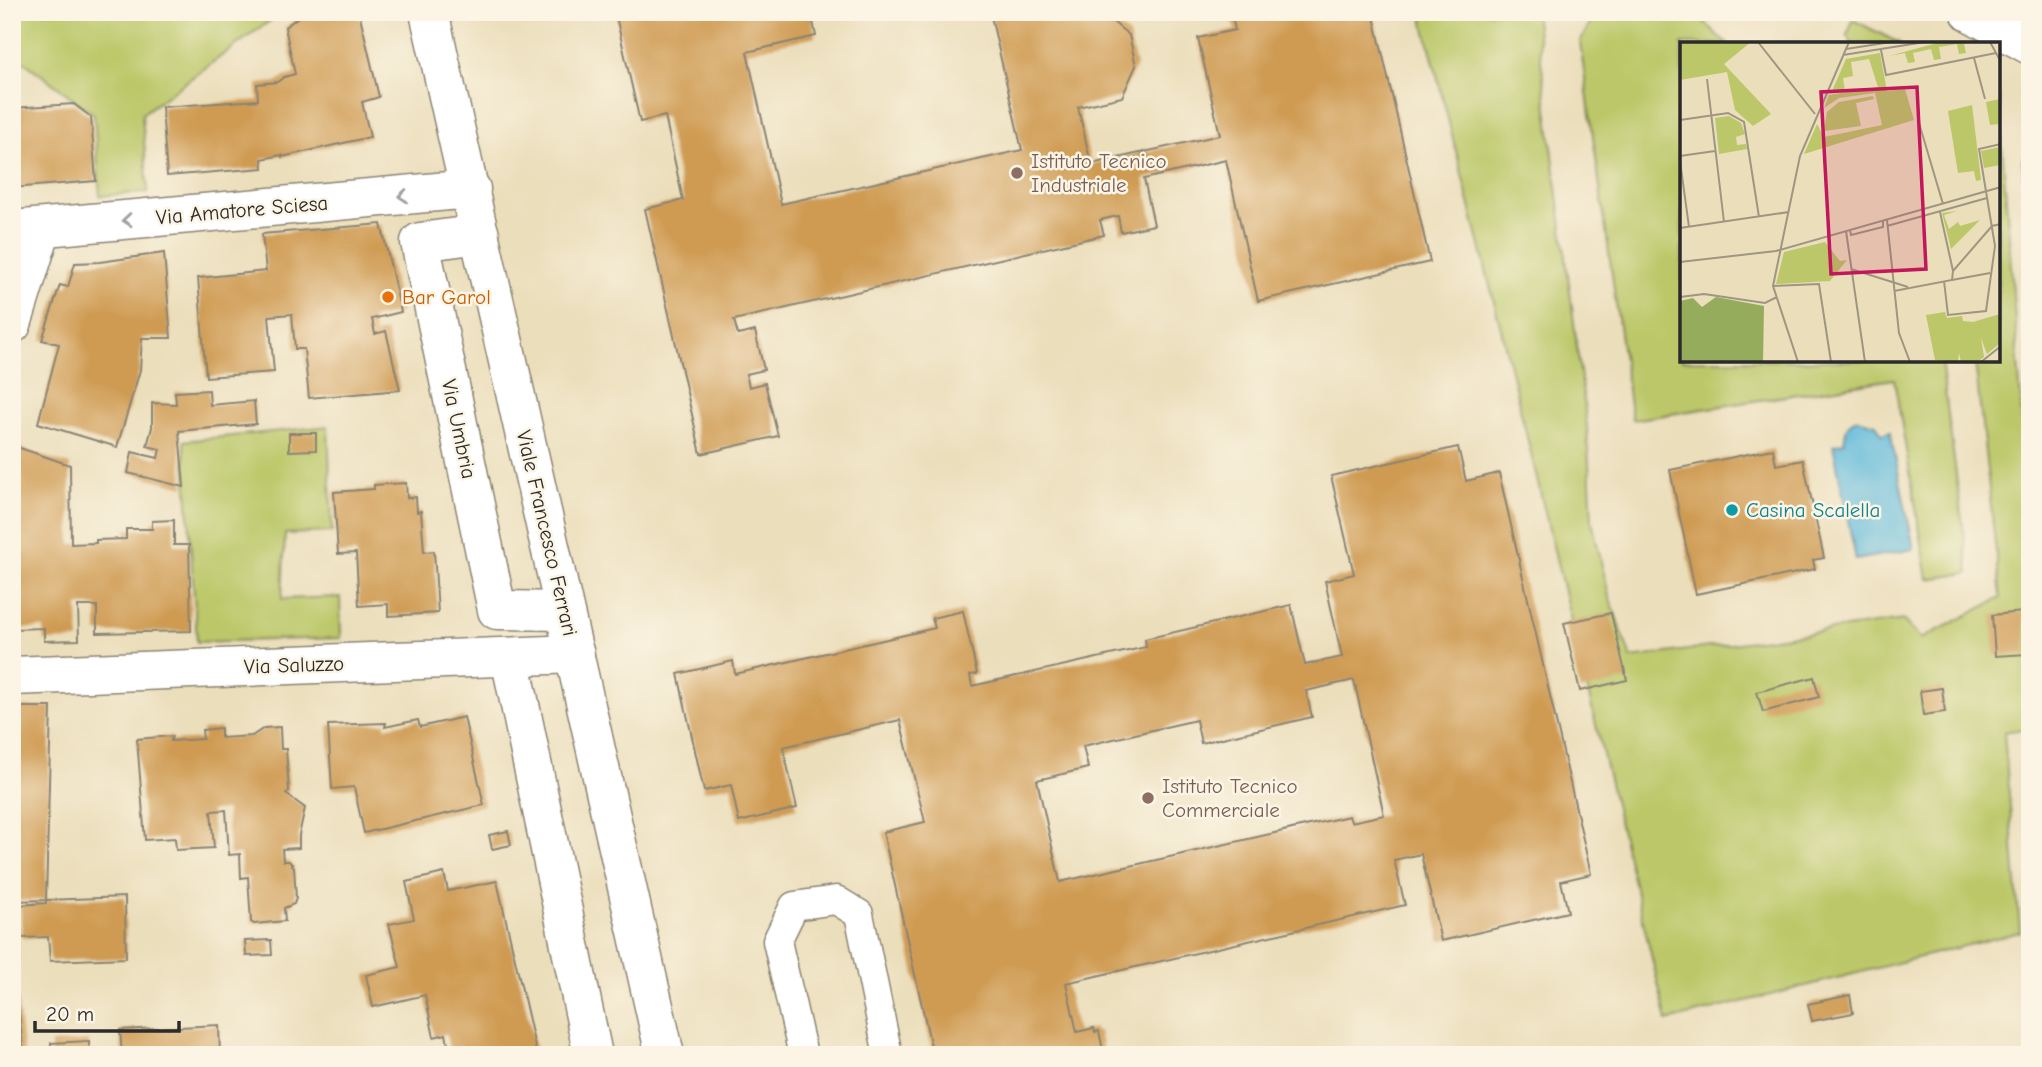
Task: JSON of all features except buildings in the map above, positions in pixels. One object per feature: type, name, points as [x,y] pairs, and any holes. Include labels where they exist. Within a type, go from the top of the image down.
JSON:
[{"type":"street","name":"Viale Francesco Ferrari","points":[[429,12],[665,1055]]},
{"type":"street","points":[[1970,12],[2030,45]]},
{"type":"street","name":"Via Amatore Sciesa","points":[[27,229],[471,189]]},
{"type":"street","points":[[12,324],[27,229]]},
{"type":"street","name":"Via Umbria","points":[[480,234],[420,242],[497,610],[564,611]]},
{"type":"street","name":"Via Saluzzo","points":[[12,676],[575,654]]},
{"type":"street","points":[[510,657],[593,1055]]},
{"type":"lane","points":[[803,1055],[777,940],[794,906],[836,900],[859,914],[888,1055]]},
{"type":"green space","points":[[12,12],[282,12],[142,114],[148,192],[100,196],[94,114],[12,53]]},
{"type":"green space","points":[[1421,12],[1535,12],[1587,427],[1592,521],[1609,596],[1631,658],[1903,620],[1921,639],[2001,598],[1975,362],[2000,362],[2000,117],[2030,524],[2030,728],[2004,732],[2020,932],[1667,1021],[1502,333]]},
{"type":"green space","points":[[1596,12],[1696,12],[1725,42],[1680,42],[1680,362],[1941,362],[1969,573],[1928,579],[1894,379],[1632,420],[1580,42]]},
{"type":"green space","points":[[1853,20],[1897,42],[1851,42],[1847,36]]},
{"type":"green space","points":[[2030,146],[2030,232],[2022,160]]},
{"type":"green space","points":[[328,426],[332,532],[285,534],[282,599],[340,597],[341,638],[197,642],[184,441]]},
{"type":"water","points":[[1858,419],[1876,424],[1882,434],[1890,432],[1914,549],[1856,560],[1833,445],[1844,442],[1849,424]]},
{"type":"place","name":"Istituto Tecnico Industriale","points":[[1017,173]]},
{"type":"place","name":"Bar Garol","points":[[388,297]]},
{"type":"place","name":"Casina Scalella","points":[[1732,510]]},
{"type":"place","name":"Istituto Tecnico Commerciale","points":[[1148,798]]}]
